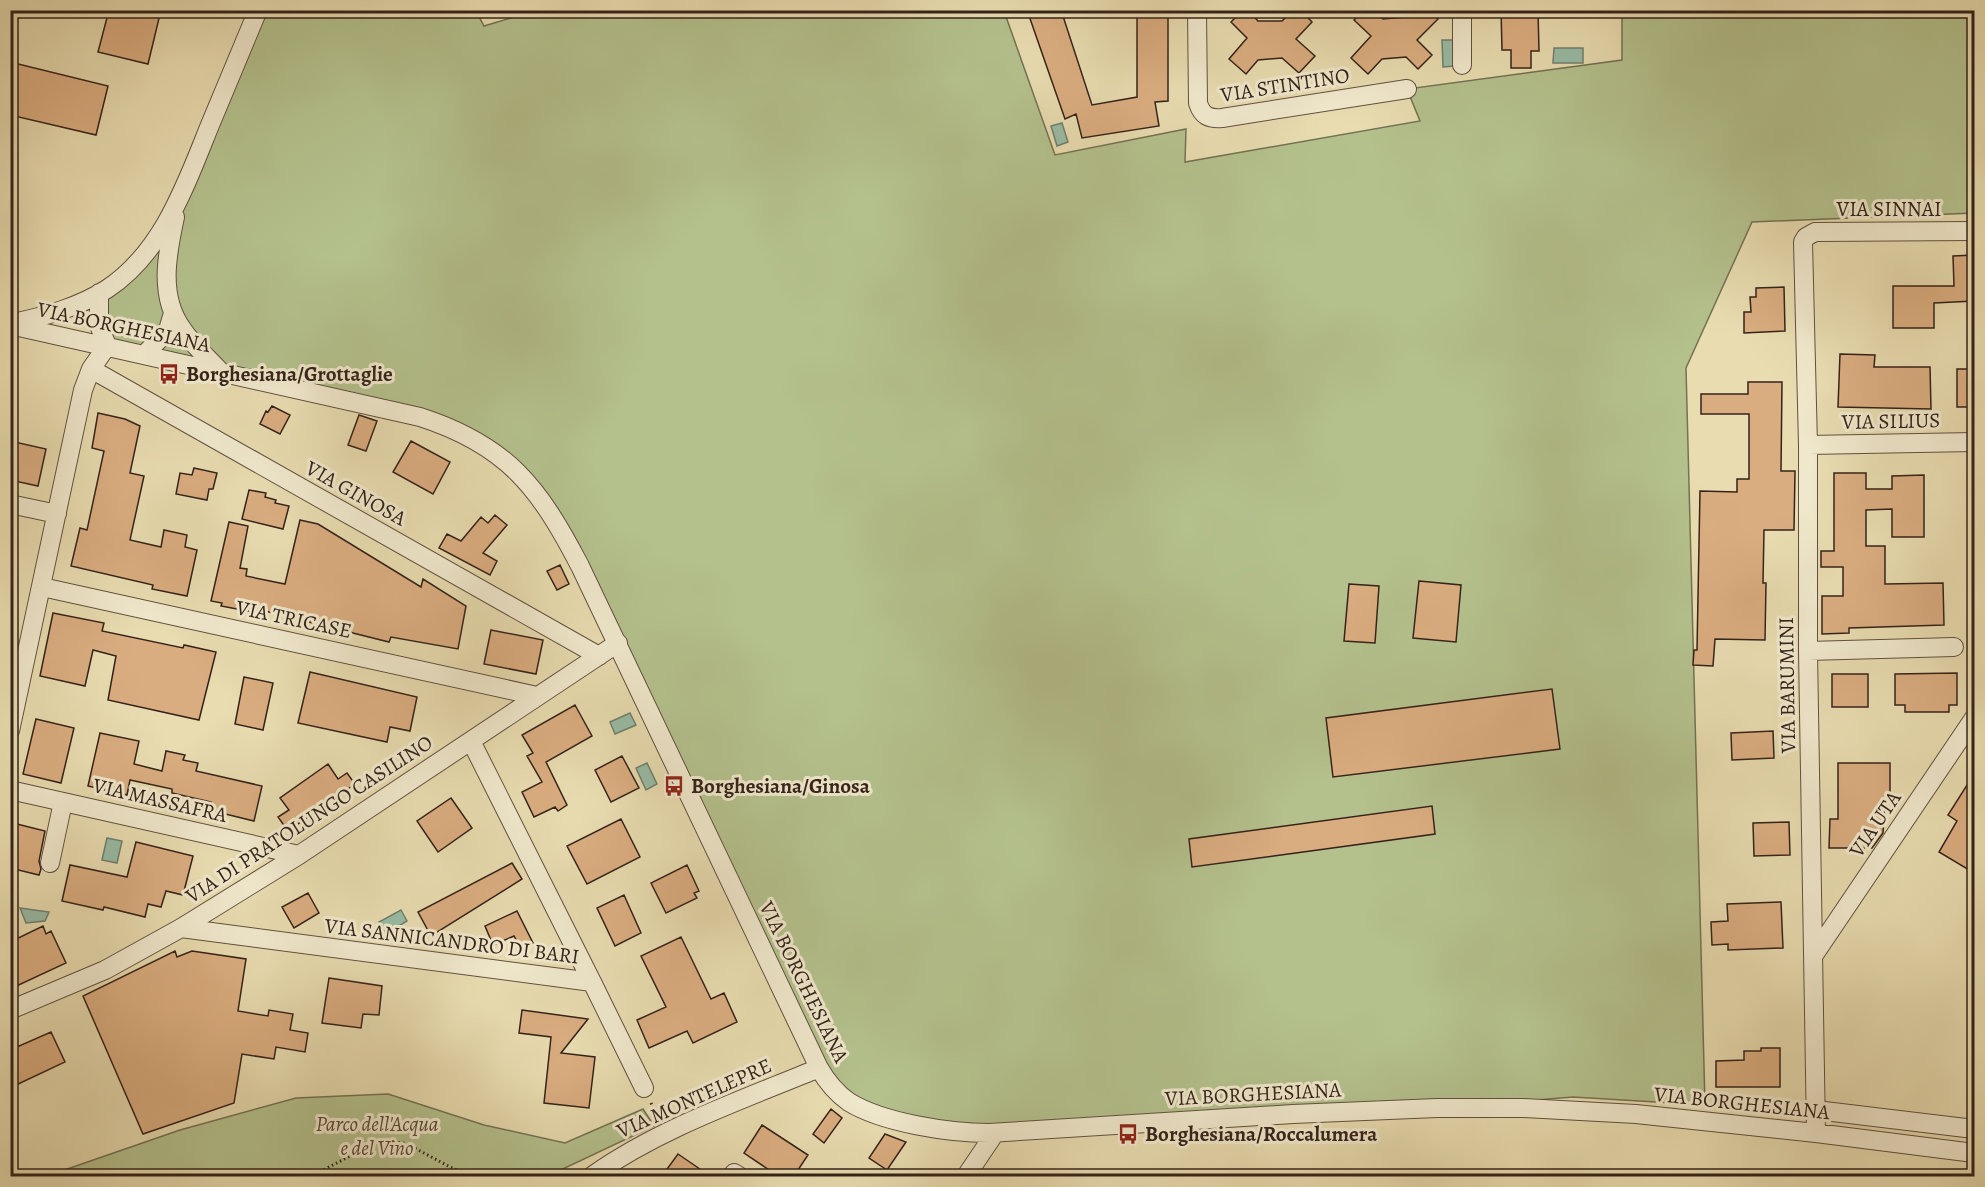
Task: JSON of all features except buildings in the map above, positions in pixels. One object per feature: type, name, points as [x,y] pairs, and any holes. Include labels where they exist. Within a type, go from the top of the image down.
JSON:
[{"type":"street","points":[[10,324],[57,312],[99,292],[114,283],[135,264],[155,239],[177,206],[258,10]]},
{"type":"street","name":"VIA STINTINO","points":[[1197,10],[1198,99],[1202,112],[1208,117],[1222,118],[1407,89]]},
{"type":"street","points":[[1462,10],[1462,64]]},
{"type":"street","points":[[177,206],[166,271],[168,294],[173,313],[186,335],[220,371]]},
{"type":"street","name":"VIA SINNAI","points":[[1806,237],[1815,232],[1974,231]]},
{"type":"street","name":"VIA BARUMINI","points":[[1806,237],[1802,248],[1808,445],[1808,651],[1816,1133]]},
{"type":"street","points":[[10,731],[82,390],[91,369],[107,346],[99,325],[99,292]]},
{"type":"street","points":[[145,354],[168,330],[173,313]]},
{"type":"street","name":"VIA BORGHESIANA","points":[[10,324],[420,417],[456,430],[494,451],[516,469],[539,497],[570,547],[618,643],[819,1068],[837,1093],[850,1103],[869,1112],[927,1127],[973,1133],[995,1133],[1293,1114],[1498,1108],[1596,1111],[1816,1133],[1974,1153]]},
{"type":"street","name":"VIA GINOSA","points":[[91,369],[599,656]]},
{"type":"street","name":"VIA SILIUS","points":[[1808,445],[1974,442]]},
{"type":"street","points":[[10,504],[57,514]]},
{"type":"street","name":"VIA TRICASE","points":[[42,587],[537,696]]},
{"type":"street","name":"VIA DI PRATOLUNGO CASILINO","points":[[10,1010],[94,975],[181,928],[299,855],[618,643]]},
{"type":"street","points":[[1808,651],[1954,647]]},
{"type":"street","name":"VIA UTA","points":[[1814,955],[1974,718]]},
{"type":"street","name":"VIA SANNICANDRO DI BARI","points":[[471,741],[592,982]]},
{"type":"street","name":"VIA MASSAFRA","points":[[10,790],[299,855]]},
{"type":"street","points":[[50,863],[63,802]]},
{"type":"street","name":"VIA SANNICANDRO DI BARI","points":[[181,928],[592,982]]},
{"type":"street","points":[[592,982],[644,1088]]},
{"type":"street","name":"VIA MONTELEPRE","points":[[592,1176],[618,1158],[681,1126],[819,1068]]},
{"type":"street","points":[[1816,1110],[1974,1129]]},
{"type":"street","points":[[966,1176],[995,1133]]},
{"type":"street","points":[[732,1176],[734,1173],[739,1176]]},
{"type":"path","points":[[312,1176],[380,1142],[405,1143],[454,1169],[477,1176]]},
{"type":"green space","points":[[538,10],[1004,11],[1055,155],[1186,129],[1185,162],[1420,121],[1407,89],[1622,60],[1622,11],[1974,11],[1974,213],[1752,222],[1686,368],[1705,1105],[1573,1097],[1437,1108],[973,1133],[844,1098],[552,517],[469,436],[107,346],[107,289],[177,206],[258,11],[476,11],[484,26]]},
{"type":"green space","name":"Parco dell'Acqua e del Vino","points":[[388,1094],[484,1125],[565,1143],[643,1109],[654,1126],[548,1176],[47,1176],[180,1130],[296,1098]]},
{"type":"shaded area","points":[[1442,40],[1455,40],[1455,66],[1443,67]]},
{"type":"shaded area","points":[[1554,48],[1583,48],[1583,63],[1553,63]]},
{"type":"shaded area","points":[[1062,123],[1068,142],[1057,146],[1051,126]]},
{"type":"shaded area","points":[[630,713],[636,725],[615,734],[610,722]]},
{"type":"shaded area","points":[[647,763],[657,784],[646,790],[636,768]]},
{"type":"shaded area","points":[[107,838],[122,841],[117,863],[102,860]]},
{"type":"shaded area","points":[[20,908],[49,912],[45,921],[26,923]]},
{"type":"shaded area","points":[[401,910],[407,921],[386,934],[379,922]]},
{"type":"place","name":"Borghesiana/Grottaglie","points":[[169,374]]},
{"type":"place","name":"Borghesiana/Ginosa","points":[[674,786]]},
{"type":"place","name":"Borghesiana/Roccalumera","points":[[1128,1134]]}]
